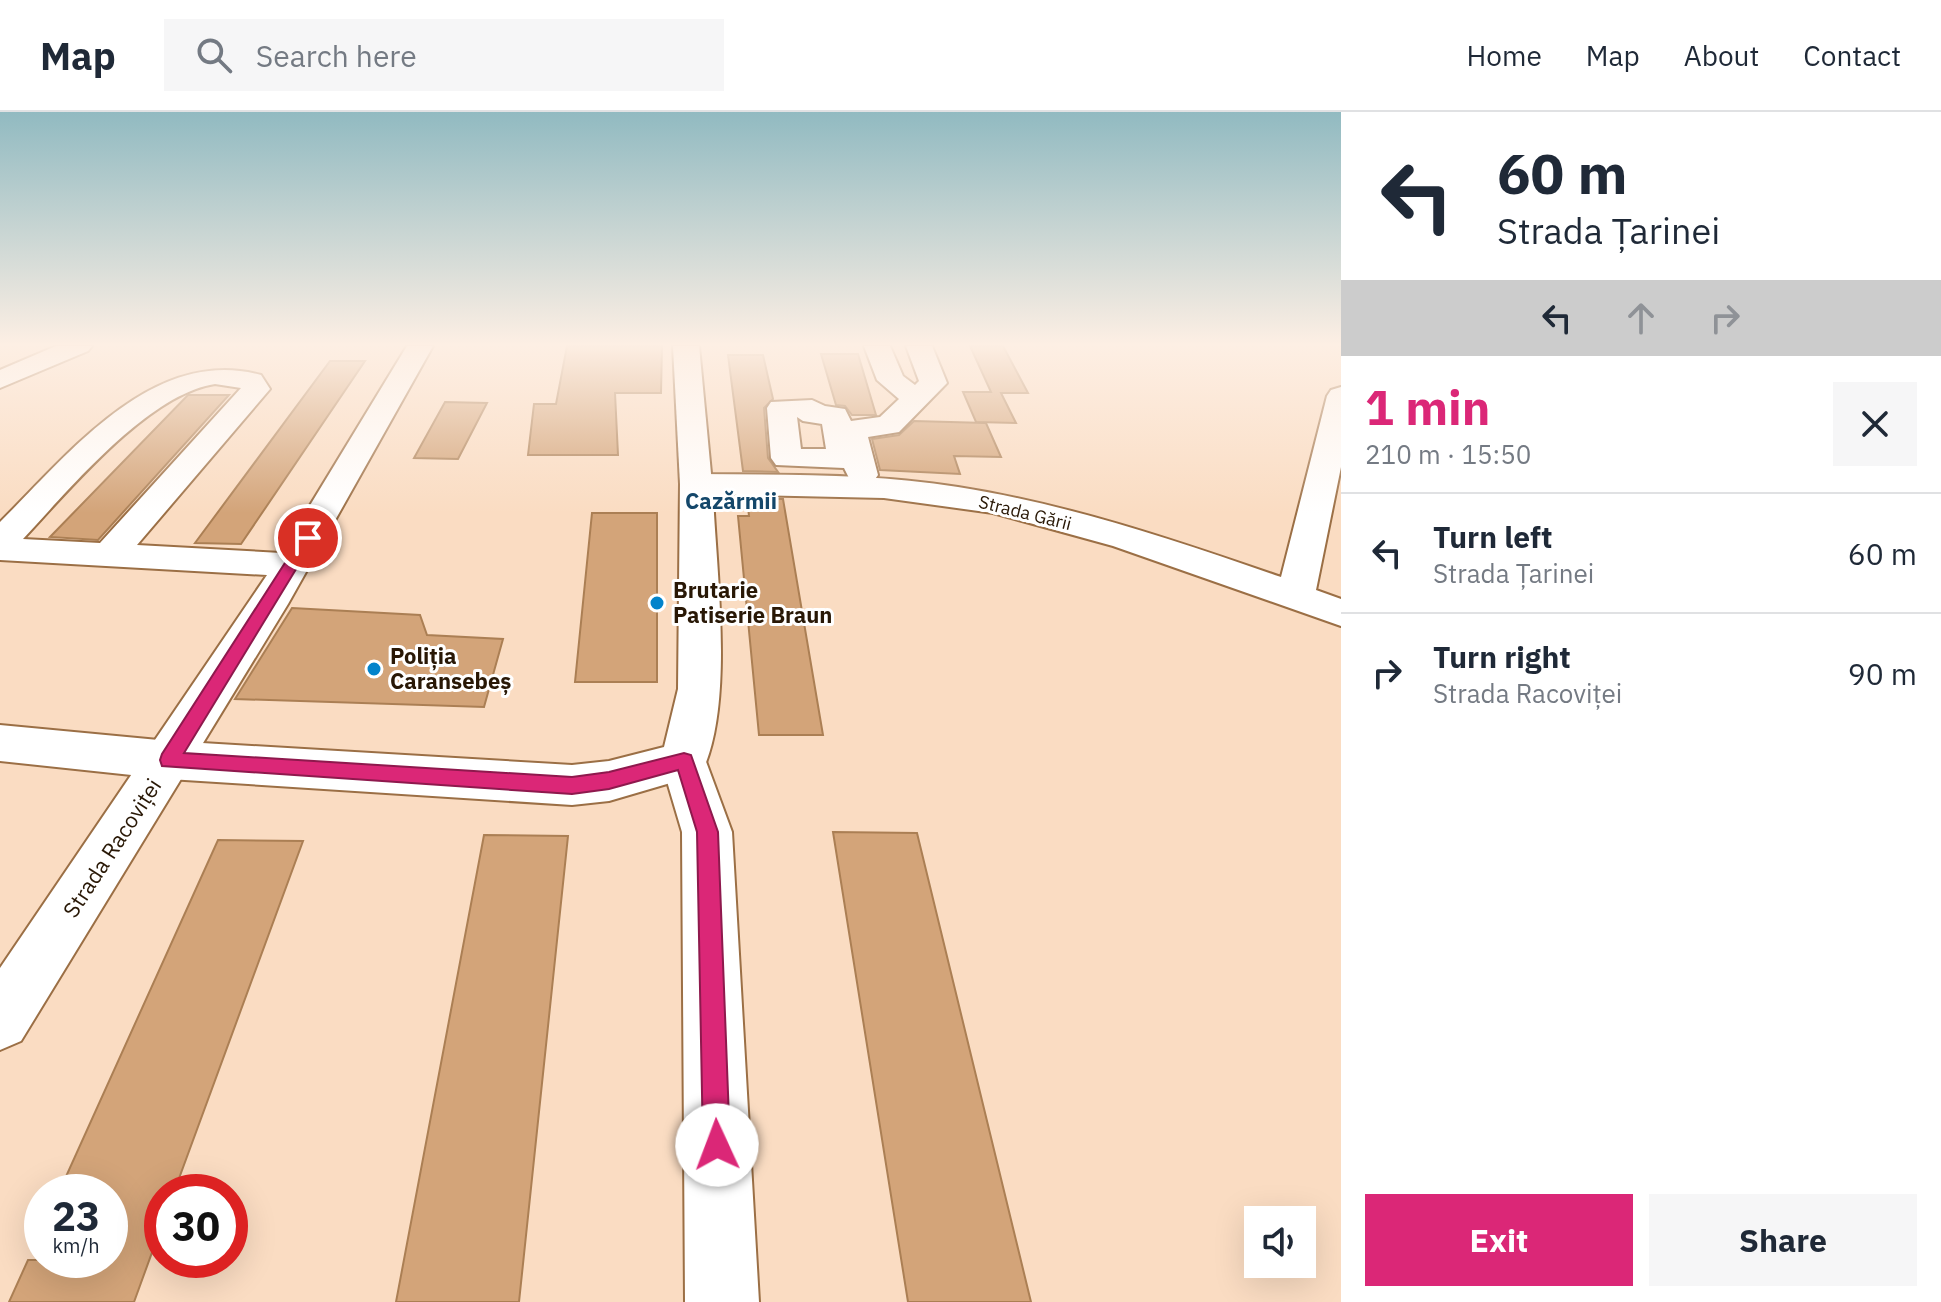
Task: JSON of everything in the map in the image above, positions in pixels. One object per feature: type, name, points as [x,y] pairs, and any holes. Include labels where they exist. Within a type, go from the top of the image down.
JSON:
[{"type":"street","points":[[0,542],[78,464],[153,402]]},
{"type":"street","points":[[110,554],[245,402]]},
{"type":"street","name":"Strada Racoviței","points":[[0,1020],[292,565],[388,402]]},
{"type":"street","points":[[688,402],[696,484],[700,689],[684,761],[707,832],[722,1302]]},
{"type":"street","points":[[865,489],[852,434],[863,426],[888,426],[914,402]]},
{"type":"street","points":[[1296,596],[1340,402]]},
{"type":"street","name":"Strada Gării","points":[[696,484],[865,489],[991,502],[1077,525],[1341,613]]},
{"type":"street","points":[[0,549],[292,565]]},
{"type":"street","points":[[0,743],[169,760],[572,785],[609,781],[684,761]]},
{"type":"building","points":[[182,402],[223,402],[98,540],[50,537]]},
{"type":"building","points":[[300,402],[338,402],[241,544],[195,543]]},
{"type":"building","points":[[445,402],[487,403],[458,459],[414,458]]},
{"type":"building","points":[[556,402],[615,402],[618,455],[528,455],[534,404],[556,404]]},
{"type":"building","points":[[734,402],[770,402],[764,408],[768,458],[778,472],[743,471]]},
{"type":"building","points":[[835,402],[872,402],[876,415],[852,415],[845,406],[836,405]]},
{"type":"building","points":[[967,402],[1005,402],[1016,423],[976,422]]},
{"type":"building","points":[[914,421],[986,423],[1001,457],[954,456],[960,474],[880,470],[872,439],[899,435]]},
{"type":"building","points":[[747,498],[783,499],[823,735],[759,735],[738,516],[749,516]]},
{"type":"building","points":[[592,513],[657,513],[657,682],[575,682]]},
{"type":"building","name":"Poliția Caransebeș","points":[[292,608],[420,615],[427,635],[503,639],[484,707],[235,699]]},
{"type":"building","points":[[833,832],[917,833],[1031,1302],[908,1302]]},
{"type":"building","points":[[484,835],[568,836],[519,1302],[396,1302]]},
{"type":"building","points":[[218,840],[303,841],[181,1174],[144,1174],[144,1274],[134,1302],[9,1302],[24,1269],[24,1278],[128,1278],[128,1174],[67,1174]]},
{"type":"place","name":"Brutarie Patiserie Braun","points":[[657,603]]},
{"type":"place","name":"Poliția Caransebeș","points":[[374,669]]},
{"type":"district","name":"Cazărmii","points":[[731,501]]},
{"type":"route","points":[[308,538],[169,760],[512,784],[572,785],[609,781],[684,761],[707,832],[717,1145]]}]
